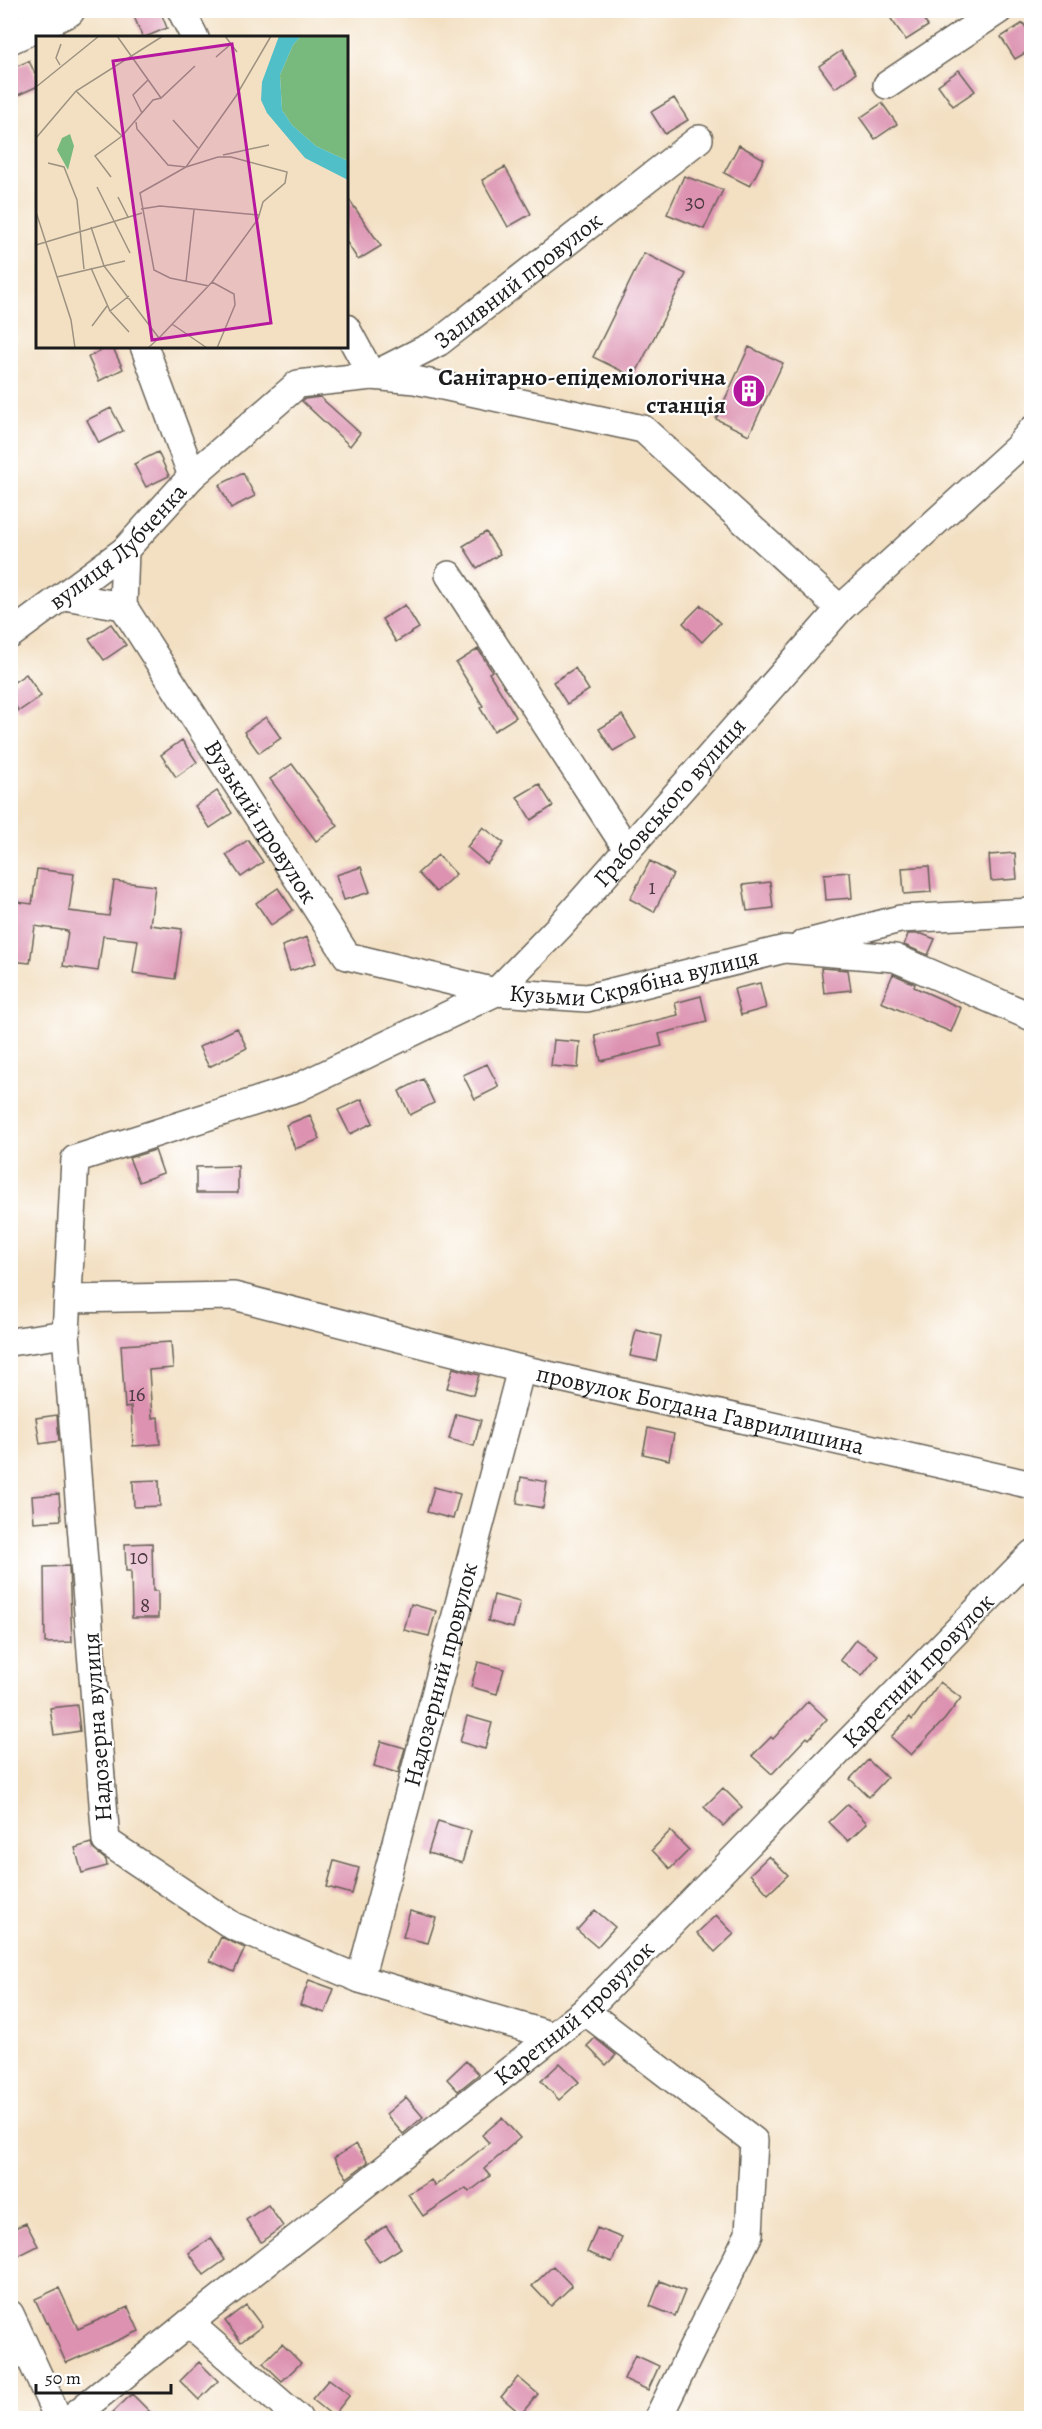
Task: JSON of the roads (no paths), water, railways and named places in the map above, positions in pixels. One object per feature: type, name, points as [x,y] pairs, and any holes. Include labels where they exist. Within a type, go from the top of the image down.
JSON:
[{"type":"main road","points":[[10,37],[68,10]]},
{"type":"street","points":[[181,10],[194,36]]},
{"type":"street","points":[[887,85],[999,10]]},
{"type":"street","name":"Заливний провулок","points":[[372,376],[439,342],[699,139]]},
{"type":"street","points":[[348,332],[372,376],[415,380],[644,429],[840,609]]},
{"type":"street","name":"вулиця Лубченка","points":[[145,348],[192,476]]},
{"type":"street","name":"вулиця Лубченка","points":[[10,635],[125,550],[192,476],[298,384],[372,376]]},
{"type":"street","name":"Грабовського вулиця","points":[[496,992],[561,925],[840,609],[1017,448],[1032,430]]},
{"type":"street","points":[[64,596],[123,606],[125,550]]},
{"type":"street","points":[[449,575],[627,849]]},
{"type":"street","name":"Вузький провулок","points":[[123,606],[347,956],[496,992]]},
{"type":"street","points":[[785,949],[900,919],[1032,912]]},
{"type":"street","name":"Кузьми Скрябіна вулиця","points":[[75,1159],[297,1088],[496,992],[587,998],[785,949],[895,958],[1032,1017]]},
{"type":"street","name":"Надозерна вулиця","points":[[75,1159],[66,1334],[106,1841],[233,1926],[360,1979],[553,2036]]},
{"type":"street","name":"провулок Богдана Гаврилишина","points":[[68,1299],[234,1296],[521,1369],[1032,1485]]},
{"type":"street","points":[[10,1342],[66,1334]]},
{"type":"street","name":"Надозерний провулок","points":[[360,1979],[521,1369]]},
{"type":"street","name":"Каретний провулок","points":[[71,2418],[585,2011],[1032,1554]]},
{"type":"street","points":[[585,2011],[754,2141],[749,2234],[658,2418]]},
{"type":"street","points":[[10,2314],[58,2418]]},
{"type":"street","points":[[189,2323],[298,2418]]},
{"type":"place","name":"Санітарно-епідеміологічна станція","points":[[749,391]]}]
